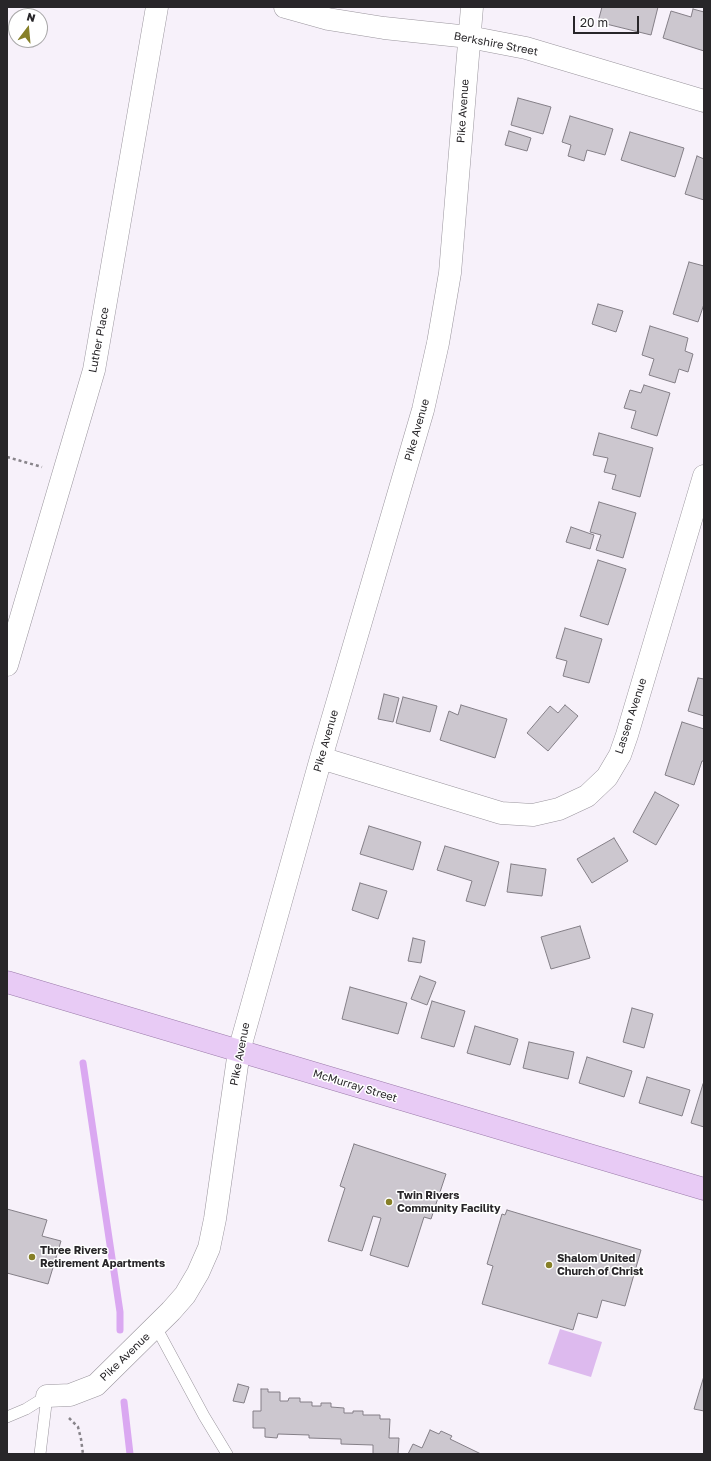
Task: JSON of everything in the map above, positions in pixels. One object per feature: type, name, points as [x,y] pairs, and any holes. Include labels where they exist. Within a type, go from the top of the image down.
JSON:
[{"type":"main road","name":"McMurray Street","points":[[7,982],[704,1189]]},
{"type":"street","name":"Luther Place","points":[[7,665],[94,370],[157,7]]},
{"type":"street","name":"Berkshire Street","points":[[284,7],[328,19],[384,28],[469,37],[526,48],[704,101]]},
{"type":"street","name":"Pike Avenue","points":[[47,1396],[70,1395],[96,1385],[171,1311],[185,1295],[198,1273],[209,1248],[216,1219],[239,1051],[321,758],[423,410],[438,343],[450,273],[472,7]]},
{"type":"street","name":"Lassen Avenue","points":[[321,758],[501,813],[533,815],[559,809],[587,796],[607,776],[620,755],[625,742],[704,476]]},
{"type":"lane","points":[[156,1326],[204,1416],[227,1454]]},
{"type":"lane","points":[[7,1416],[26,1409],[47,1396]]},
{"type":"lane","points":[[40,1454],[47,1396]]},
{"type":"path","points":[[7,457],[45,468]]},
{"type":"path","points":[[47,1396],[78,1427],[83,1454]]},
{"type":"shaded area","points":[[560,1329],[602,1342],[591,1377],[548,1364]]},
{"type":"building","points":[[602,7],[658,7],[651,35],[598,22]]},
{"type":"building","points":[[693,9],[704,12],[704,51],[663,38],[671,11],[691,17]]},
{"type":"building","points":[[518,98],[551,107],[543,134],[511,125]]},
{"type":"building","points":[[570,116],[613,129],[605,155],[587,150],[584,161],[568,156],[571,145],[562,142]]},
{"type":"building","points":[[509,131],[531,138],[527,151],[505,145]]},
{"type":"building","points":[[630,132],[684,148],[675,177],[621,160]]},
{"type":"building","points":[[697,156],[704,159],[704,200],[685,194]]},
{"type":"building","points":[[689,262],[704,266],[704,304],[698,322],[673,314]]},
{"type":"building","points":[[598,304],[623,311],[616,332],[592,324]]},
{"type":"building","points":[[650,326],[688,338],[685,351],[693,354],[688,372],[679,369],[675,383],[649,375],[654,359],[642,355]]},
{"type":"building","points":[[644,385],[670,393],[657,436],[631,428],[636,411],[624,408],[630,390],[641,393]]},
{"type":"building","points":[[599,433],[653,448],[640,497],[612,489],[616,475],[604,472],[608,458],[593,455]]},
{"type":"building","points":[[599,502],[636,513],[623,558],[596,550],[601,535],[590,532]]},
{"type":"building","points":[[571,527],[594,535],[590,549],[566,542]]},
{"type":"building","points":[[598,560],[626,569],[608,625],[580,616]]},
{"type":"building","points":[[565,628],[602,639],[589,683],[563,676],[567,661],[556,658]]},
{"type":"building","points":[[698,678],[704,679],[704,716],[688,711]]},
{"type":"building","points":[[384,694],[399,698],[393,722],[378,719]]},
{"type":"building","points":[[403,697],[437,706],[430,732],[396,723]]},
{"type":"building","points":[[461,705],[507,719],[495,758],[440,740],[449,711],[458,715]]},
{"type":"building","points":[[565,705],[578,716],[548,751],[527,733],[550,706],[558,713]]},
{"type":"building","points":[[682,722],[704,729],[704,761],[702,761],[694,785],[665,775]]},
{"type":"building","points":[[655,792],[679,805],[656,845],[633,832]]},
{"type":"building","points":[[369,826],[421,842],[413,870],[360,854]]},
{"type":"building","points":[[614,838],[628,861],[592,883],[577,859]]},
{"type":"building","points":[[445,846],[499,862],[485,906],[466,901],[472,881],[437,870]]},
{"type":"building","points":[[511,864],[546,869],[542,896],[507,892]]},
{"type":"building","points":[[360,883],[387,891],[378,919],[352,910]]},
{"type":"building","points":[[580,926],[590,958],[551,969],[541,937]]},
{"type":"building","points":[[413,938],[425,941],[421,963],[408,961]]},
{"type":"building","points":[[420,976],[436,982],[427,1005],[411,999]]},
{"type":"building","points":[[350,987],[407,1003],[398,1034],[342,1019]]},
{"type":"building","points":[[432,1001],[465,1011],[454,1047],[421,1038]]},
{"type":"building","points":[[632,1008],[653,1014],[644,1048],[623,1042]]},
{"type":"building","points":[[475,1026],[518,1039],[510,1065],[467,1053]]},
{"type":"building","points":[[529,1042],[574,1052],[568,1079],[523,1068]]},
{"type":"building","points":[[587,1057],[632,1071],[624,1097],[579,1083]]},
{"type":"building","points":[[647,1077],[690,1090],[682,1116],[639,1103]]},
{"type":"building","points":[[704,1084],[704,1127],[691,1123]]},
{"type":"building","name":"Twin Rivers Community Facility","points":[[354,1144],[446,1174],[431,1219],[424,1217],[408,1267],[370,1255],[381,1218],[373,1216],[362,1251],[328,1241],[345,1188],[340,1186]]},
{"type":"building","name":"Three Rivers Retirement Apartments","points":[[7,1209],[47,1220],[42,1236],[61,1241],[48,1284],[7,1273]]},
{"type":"building","name":"Shalom United Church of Christ","points":[[507,1210],[641,1250],[625,1306],[602,1300],[597,1318],[578,1313],[573,1330],[482,1304],[493,1266],[487,1264],[502,1214],[505,1215]]},
{"type":"building","points":[[704,1376],[704,1411],[694,1409]]},
{"type":"building","points":[[238,1384],[249,1387],[244,1403],[233,1401]]},
{"type":"building","points":[[261,1389],[268,1389],[268,1392],[280,1392],[280,1401],[288,1401],[289,1398],[300,1398],[300,1402],[312,1402],[312,1406],[321,1406],[321,1403],[331,1403],[331,1407],[344,1408],[344,1413],[363,1411],[363,1415],[380,1415],[380,1419],[390,1419],[389,1438],[399,1438],[398,1454],[373,1454],[373,1445],[341,1444],[341,1439],[309,1438],[309,1435],[278,1434],[277,1438],[265,1437],[265,1428],[253,1428],[253,1411],[261,1411]]},
{"type":"building","points":[[430,1430],[439,1434],[441,1431],[452,1436],[450,1439],[481,1454],[408,1454],[413,1444],[422,1448]]},
{"type":"waterway","points":[[83,1063],[120,1312],[120,1330]]},
{"type":"waterway","points":[[124,1402],[130,1454]]},
{"type":"place","name":"Twin Rivers Community Facility","points":[[389,1202]]},
{"type":"place","name":"Three Rivers Retirement Apartments","points":[[32,1257]]},
{"type":"place","name":"Shalom United Church of Christ","points":[[549,1265]]}]
